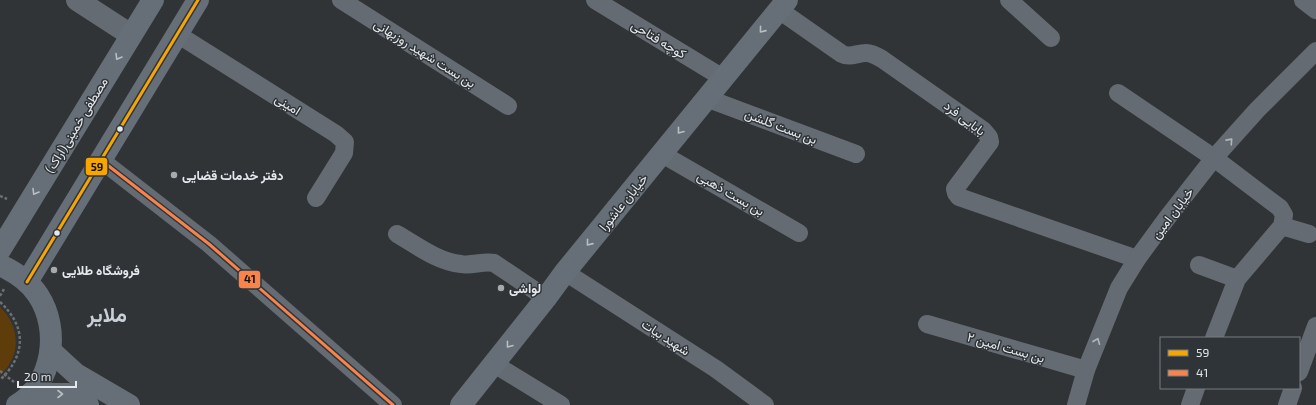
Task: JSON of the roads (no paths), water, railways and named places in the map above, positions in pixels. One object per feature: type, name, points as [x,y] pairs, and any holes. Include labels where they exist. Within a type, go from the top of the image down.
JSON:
[{"type":"main road","name":"مصطفی خمینی(اراک)","points":[[0,250],[153,0]]},
{"type":"main road","points":[[27,282],[198,0]]},
{"type":"main road","name":"خیابان عاشورا","points":[[460,405],[494,364],[565,272],[783,5]]},
{"type":"main road","points":[[0,265],[14,271],[27,282],[38,295],[46,310],[50,327],[51,351],[44,374],[23,399]]},
{"type":"main road","points":[[51,351],[76,374],[129,405]]},
{"type":"main road","points":[[23,399],[68,394],[88,405]]},
{"type":"street","points":[[78,0],[131,35]]},
{"type":"street","name":"بن بست شهید روزبهانی","points":[[341,0],[508,106]]},
{"type":"street","name":"کوچه فتاحی","points":[[595,0],[723,78]]},
{"type":"street","points":[[1009,0],[1051,38]]},
{"type":"street","points":[[1303,0],[1316,10]]},
{"type":"street","name":"بابایی فرد","points":[[783,5],[842,54],[850,56],[864,53],[882,59],[983,130],[989,137],[990,142],[955,190],[959,196],[1137,259]]},
{"type":"street","name":"امینی","points":[[177,34],[336,134],[345,142],[344,153],[316,198]]},
{"type":"street","name":"خیابان امین","points":[[1076,405],[1086,370],[1119,288],[1137,259],[1214,158],[1257,110],[1316,51]]},
{"type":"street","points":[[1118,92],[1214,158],[1280,208],[1284,215],[1282,226],[1237,279],[1214,337]]},
{"type":"street","name":"بن بست گلشن","points":[[706,98],[856,154]]},
{"type":"street","name":"بن بست ذهبی","points":[[662,154],[800,233]]},
{"type":"street","points":[[101,160],[209,244],[393,405]]},
{"type":"street","points":[[1282,226],[1309,234]]},
{"type":"street","points":[[397,234],[444,260],[462,265],[486,262],[494,263],[546,298]]},
{"type":"street","points":[[1199,265],[1237,279]]},
{"type":"street","name":"شهید بیات","points":[[565,272],[716,369],[765,405]]},
{"type":"street","name":"بن بست امین ۲","points":[[927,324],[1086,370]]},
{"type":"street","points":[[1300,369],[1316,326]]},
{"type":"street","points":[[494,364],[561,405]]},
{"type":"street","points":[[1190,405],[1196,389]]},
{"type":"street","points":[[1287,405],[1293,389]]},
{"type":"place","name":"دفتر خدمات قضایی","points":[[174,175]]},
{"type":"place","name":"فروشگاه طلایی","points":[[54,270]]},
{"type":"place","name":"لواشی","points":[[501,288]]},
{"type":"district","name":"ملایر","points":[[107,313]]}]
